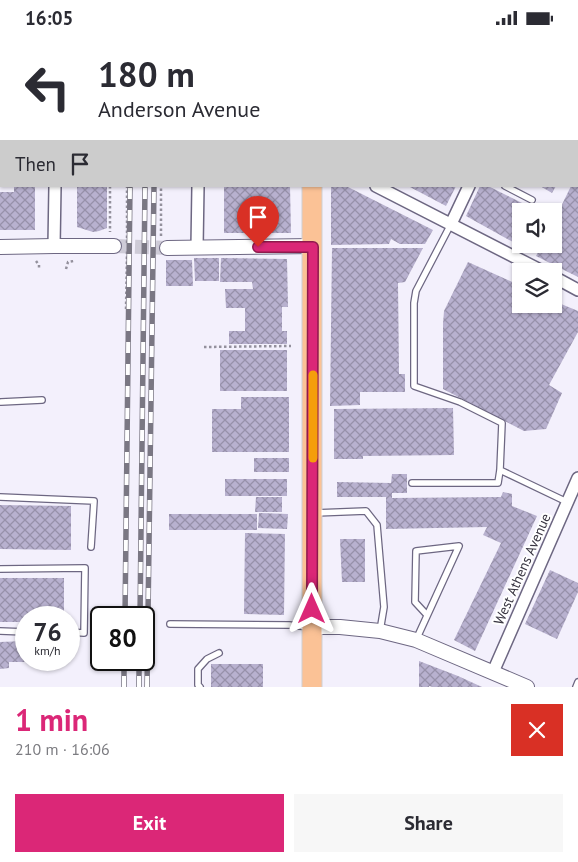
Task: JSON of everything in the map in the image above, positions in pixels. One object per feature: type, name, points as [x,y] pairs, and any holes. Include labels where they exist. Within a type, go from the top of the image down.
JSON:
[{"type":"highway","points":[[312,187],[312,687]]},
{"type":"street","points":[[54,246],[55,187]]},
{"type":"street","points":[[197,247],[198,187]]},
{"type":"street","points":[[378,187],[527,263]]},
{"type":"street","points":[[451,224],[469,187]]},
{"type":"street","points":[[164,242],[197,247],[313,247]]},
{"type":"street","points":[[0,247],[112,246]]},
{"type":"street","points":[[562,281],[578,290]]},
{"type":"street","name":"West Athens Avenue","points":[[493,671],[578,478]]},
{"type":"street","points":[[312,627],[340,627],[380,631],[416,640],[527,687]]},
{"type":"lane","points":[[508,187],[532,200]]},
{"type":"lane","points":[[412,483],[498,483],[500,470],[502,423],[460,402],[414,385],[414,303],[416,291],[451,224]]},
{"type":"lane","points":[[1,402],[42,400]]},
{"type":"lane","points":[[500,470],[567,502]]},
{"type":"lane","points":[[0,497],[94,501],[92,547]]},
{"type":"lane","points":[[313,513],[366,511],[378,525],[384,607],[380,631]]},
{"type":"lane","points":[[416,640],[459,546],[416,551],[415,602],[427,615]]},
{"type":"lane","points":[[0,569],[85,568],[84,633],[80,633]]},
{"type":"lane","points":[[170,624],[289,625],[312,627]]},
{"type":"lane","points":[[0,631],[15,632]]},
{"type":"lane","points":[[200,687],[198,685],[198,669],[207,659],[219,653]]},
{"type":"lane","points":[[576,687],[578,682]]},
{"type":"path","points":[[110,187],[112,246]]},
{"type":"path","points":[[161,187],[164,242]]},
{"type":"path","points":[[36,261],[39,269]]},
{"type":"path","points":[[66,269],[68,262],[74,261]]},
{"type":"path","points":[[204,347],[291,346]]},
{"type":"building","points":[[14,187],[35,187],[35,230],[0,230],[0,192],[14,192]]},
{"type":"building","points":[[77,187],[107,187],[107,228],[93,232],[77,227]]},
{"type":"building","points":[[224,187],[290,187],[291,233],[224,233]]},
{"type":"building","points":[[331,187],[348,187],[433,230],[425,244],[400,244],[391,239],[389,244],[331,245]]},
{"type":"building","points":[[410,187],[456,187],[446,206]]},
{"type":"building","points":[[480,187],[490,187],[522,203],[512,203],[512,242],[466,216]]},
{"type":"building","points":[[542,187],[555,187],[552,193]]},
{"type":"building","points":[[571,187],[578,187],[578,277],[562,269],[562,263],[550,263],[536,256],[538,253],[562,253],[562,205]]},
{"type":"building","points":[[332,248],[423,248],[405,282],[398,283],[399,374],[405,374],[405,392],[360,392],[360,405],[330,406]]},
{"type":"building","points":[[194,258],[219,258],[219,281],[195,281]]},
{"type":"building","points":[[221,258],[287,259],[288,307],[282,307],[282,331],[287,331],[287,344],[229,344],[229,331],[245,331],[245,308],[226,308],[225,289],[253,289],[252,282],[220,282]]},
{"type":"building","points":[[166,260],[192,260],[193,286],[166,286]]},
{"type":"building","points":[[468,262],[512,282],[512,313],[562,313],[562,304],[578,311],[578,332],[549,385],[562,393],[546,429],[524,431],[443,389],[444,311]]},
{"type":"building","points":[[220,350],[287,350],[287,391],[220,391]]},
{"type":"building","points":[[241,397],[289,397],[289,452],[212,452],[212,409],[241,409]]},
{"type":"building","points":[[453,408],[454,455],[363,456],[363,459],[334,459],[334,409]]},
{"type":"building","points":[[254,458],[289,458],[289,472],[254,472]]},
{"type":"building","points":[[392,474],[407,474],[407,493],[392,493],[392,498],[501,497],[503,492],[512,494],[512,506],[537,516],[475,651],[454,640],[501,543],[483,535],[487,527],[386,529],[386,497],[337,497],[337,482],[391,483]]},
{"type":"building","points":[[225,479],[287,479],[287,496],[225,496]]},
{"type":"building","points":[[256,497],[282,497],[282,512],[255,512]]},
{"type":"building","points":[[0,505],[71,506],[71,550],[0,549]]},
{"type":"building","points":[[259,513],[288,514],[287,529],[258,528]]},
{"type":"building","points":[[169,514],[257,514],[257,530],[169,530]]},
{"type":"building","points":[[245,533],[285,534],[284,615],[244,614]]},
{"type":"building","points":[[340,539],[365,539],[365,582],[342,582]]},
{"type":"building","points":[[550,570],[578,583],[578,592],[557,639],[525,624]]},
{"type":"building","points":[[0,578],[64,578],[64,606],[15,606],[15,622],[0,622]]},
{"type":"building","points":[[15,641],[15,662],[9,662],[9,668],[0,669],[0,642]]},
{"type":"building","points":[[419,661],[458,676],[482,687],[419,687]]},
{"type":"building","points":[[211,664],[263,664],[263,687],[211,687]]},
{"type":"tunnel","points":[[114,246],[167,248]]},
{"type":"railway","points":[[125,606],[130,187]]},
{"type":"railway","points":[[140,606],[145,187]]},
{"type":"railway","points":[[147,687],[154,187]]},
{"type":"railway","points":[[124,671],[124,687]]},
{"type":"railway","points":[[139,671],[139,687]]},
{"type":"slow traffic","points":[[313,375],[313,458]]},
{"type":"route","points":[[258,247],[313,247],[312,609]]}]
